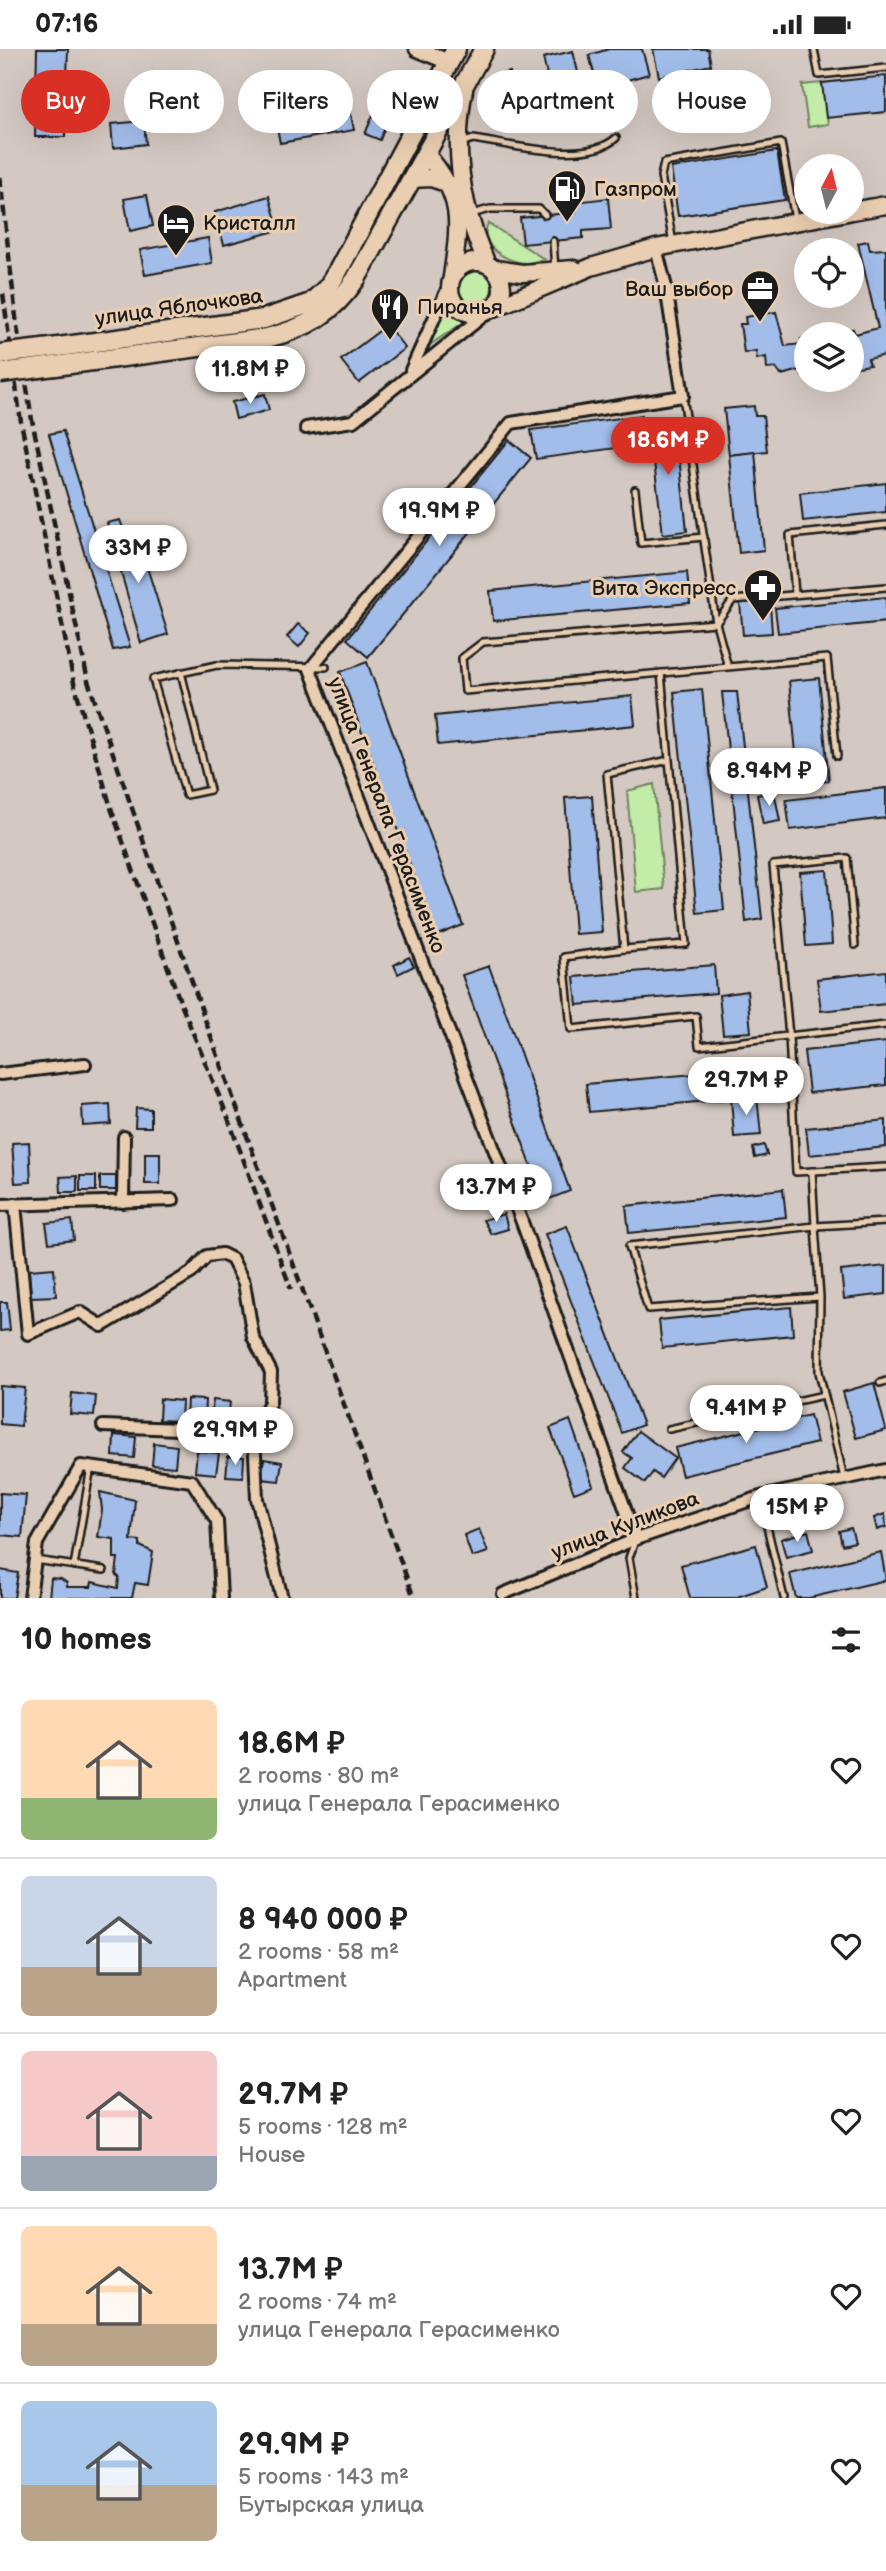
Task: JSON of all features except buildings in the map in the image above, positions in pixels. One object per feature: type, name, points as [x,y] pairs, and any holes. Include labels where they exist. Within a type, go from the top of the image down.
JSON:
[{"type":"main road","name":"улица Яблочкова","points":[[53,357],[267,338],[295,331],[321,318],[341,300],[356,279],[466,76],[484,50]]},
{"type":"main road","name":"улица Яблочкова","points":[[53,357],[264,320],[311,303],[328,287],[339,269],[453,55]]},
{"type":"main road","points":[[466,76],[458,143],[468,215],[503,289],[491,310]]},
{"type":"main road","points":[[425,153],[449,184],[457,207],[452,298],[460,309],[474,315],[591,267],[656,248],[794,222]]},
{"type":"main road","points":[[411,179],[431,179],[449,184]]},
{"type":"main road","points":[[864,209],[886,205]]},
{"type":"main road","points":[[451,280],[463,265],[471,262],[522,273],[591,267]]},
{"type":"main road","points":[[0,354],[53,357]]},
{"type":"main road","points":[[0,373],[53,357]]},
{"type":"street","points":[[417,49],[453,55]]},
{"type":"street","points":[[656,248],[666,287],[683,396]]},
{"type":"street","points":[[409,372],[451,280]]},
{"type":"street","points":[[306,428],[353,421],[409,372],[491,310]]},
{"type":"street","name":"улица Генерала Герасименко","points":[[636,1539],[519,1213],[310,669],[510,423],[683,396]]},
{"type":"street","points":[[0,1075],[85,1064]]},
{"type":"street","points":[[123,1202],[124,1137]]},
{"type":"street","points":[[0,1205],[173,1200]]},
{"type":"street","points":[[15,1204],[28,1334],[80,1312],[102,1326],[191,1273],[207,1256],[222,1254],[232,1259],[244,1283],[253,1337],[271,1372],[270,1402],[254,1432],[257,1499],[282,1598]]},
{"type":"street","points":[[103,1426],[254,1432]]},
{"type":"street","points":[[30,1598],[37,1543],[86,1466],[192,1481],[217,1521],[221,1598]]},
{"type":"street","name":"улица Куликова","points":[[503,1594],[636,1539],[760,1497],[886,1471]]},
{"type":"lane","points":[[814,49],[819,75],[886,68]]},
{"type":"lane","points":[[458,143],[472,139],[570,153],[609,145],[616,138]]},
{"type":"lane","points":[[673,245],[661,177],[664,163],[781,143],[794,216]]},
{"type":"lane","points":[[468,215],[490,209],[539,209],[545,215]]},
{"type":"lane","points":[[553,241],[555,271]]},
{"type":"lane","points":[[683,396],[716,622],[728,667]]},
{"type":"lane","points":[[635,490],[641,543],[704,537]]},
{"type":"lane","points":[[795,594],[790,535],[886,524]]},
{"type":"lane","points":[[837,756],[827,658],[466,691],[462,658],[483,642],[716,622],[733,600],[886,587]]},
{"type":"lane","points":[[181,672],[210,790],[186,795],[153,679],[181,672],[217,665],[310,669],[326,667]]},
{"type":"lane","points":[[661,673],[686,944],[564,957],[571,1029],[696,1016],[699,1046],[886,1025]]},
{"type":"lane","points":[[624,949],[607,774],[669,759]]},
{"type":"lane","points":[[855,945],[847,858],[773,865],[789,1036],[796,1172],[886,1167]]},
{"type":"lane","points":[[812,1171],[820,1297],[819,1372],[845,1481]]},
{"type":"lane","points":[[820,1297],[648,1310],[629,1246],[815,1226],[886,1222]]},
{"type":"lane","points":[[669,1429],[824,1395]]},
{"type":"lane","points":[[74,1566],[86,1466]]},
{"type":"lane","points":[[760,1497],[784,1598]]},
{"type":"lane","points":[[636,1539],[629,1557],[636,1598]]},
{"type":"lane","points":[[34,1560],[104,1570]]},
{"type":"green space","points":[[822,83],[828,124],[808,127],[802,85]]},
{"type":"green space","points":[[488,223],[544,259],[526,263],[503,256],[487,239]]},
{"type":"green space","points":[[475,270],[487,275],[492,287],[487,299],[475,304],[463,299],[458,287],[463,275]]},
{"type":"green space","points":[[447,301],[459,315],[470,318],[428,346]]},
{"type":"green space","points":[[654,784],[664,889],[636,892],[627,791]]},
{"type":"railway","points":[[0,177],[17,326],[32,420],[88,681],[209,1031],[414,1598]]},
{"type":"railway","points":[[3,294],[21,422],[74,683],[112,811],[181,1004],[227,1115],[291,1289]]},
{"type":"place","name":"Газпром","points":[[567,223]]},
{"type":"place","name":"Кристалл","points":[[176,257]]},
{"type":"place","name":"Ваш выбор","points":[[760,323]]},
{"type":"place","name":"Пиранья","points":[[390,341]]},
{"type":"place","name":"Вита Экспресс","points":[[763,622]]}]
